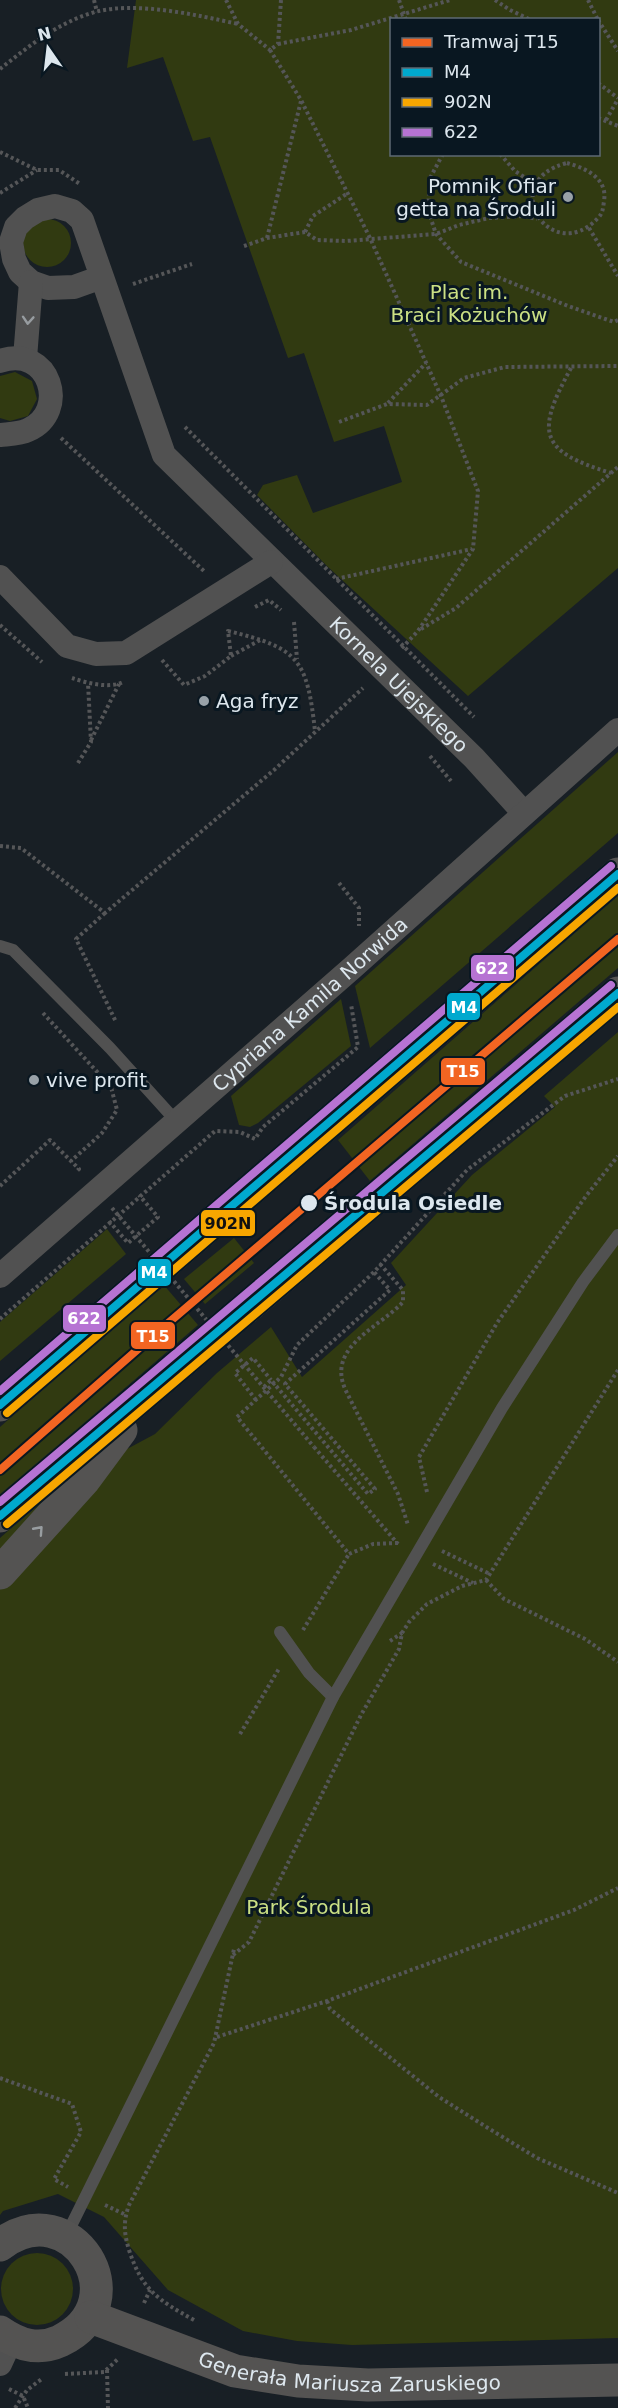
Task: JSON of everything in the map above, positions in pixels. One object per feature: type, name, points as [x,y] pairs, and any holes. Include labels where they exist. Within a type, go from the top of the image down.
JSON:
[{"type":"main road","points":[[0,1405],[618,874]]},
{"type":"main road","points":[[0,1516],[618,993]]},
{"type":"main road","points":[[0,1574],[84,1480],[155,1385]]},
{"type":"main road","points":[[3,2239],[46,2229],[66,2236],[84,2250],[93,2269],[96,2295],[91,2317],[76,2332],[56,2343],[33,2348],[4,2345]]},
{"type":"main road","name":"Generała Mariusza Zaruskiego","points":[[91,2317],[235,2371],[298,2381],[368,2385],[618,2380]]},
{"type":"street","name":"Kornela Ujejskiego","points":[[31,282],[20,272],[14,259],[11,242],[16,227],[38,210],[56,206],[72,211],[82,220],[164,455],[474,758],[524,813]]},
{"type":"street","points":[[25,358],[31,282],[48,288],[74,287],[102,277]]},
{"type":"street","points":[[0,362],[25,358],[38,365],[50,386],[47,413],[42,419],[27,431],[0,435]]},
{"type":"street","points":[[0,577],[67,646],[96,654],[126,653],[271,562]]},
{"type":"street","name":"Cypriana Kamila Norwida","points":[[3,1267],[177,1122],[618,730]]},
{"type":"lane","points":[[0,946],[13,950],[110,1048],[177,1122]]},
{"type":"lane","points":[[66,2236],[333,1697],[502,1408],[583,1282],[618,1235]]},
{"type":"lane","points":[[280,1632],[309,1673],[333,1697]]},
{"type":"path","points":[[94,0],[97,12]]},
{"type":"path","points":[[110,1048],[124,1040],[76,939],[274,770],[363,688],[418,631],[473,549],[478,491],[441,396],[370,238],[301,100],[270,50],[238,24],[226,0]]},
{"type":"path","points":[[278,44],[281,0]]},
{"type":"path","points":[[399,0],[405,18],[450,0]]},
{"type":"path","points":[[495,0],[527,18]]},
{"type":"path","points":[[588,0],[597,18]]},
{"type":"path","points":[[0,69],[39,39],[67,23],[97,12],[133,9],[200,15],[238,24]]},
{"type":"path","points":[[270,50],[278,44],[390,21]]},
{"type":"path","points":[[600,24],[618,51]]},
{"type":"path","points":[[600,84],[618,98],[606,120]]},
{"type":"path","points":[[267,238],[301,100]]},
{"type":"path","points":[[600,118],[618,126]]},
{"type":"path","points":[[0,152],[37,170],[59,170],[85,187]]},
{"type":"path","points":[[442,156],[430,178],[428,210],[436,234],[461,262],[568,306],[614,322],[618,320]]},
{"type":"path","points":[[502,156],[515,171],[533,183]]},
{"type":"path","points":[[244,246],[267,238],[305,231],[317,240],[346,241],[436,234],[459,225],[489,218],[524,216],[537,219],[551,230],[574,234],[588,228],[602,214],[605,195],[597,177],[583,167],[567,163],[552,166],[533,183],[533,204],[537,219]]},
{"type":"path","points":[[0,193],[37,170]]},
{"type":"path","points":[[305,231],[314,216],[348,192]]},
{"type":"path","points":[[588,228],[618,276]]},
{"type":"path","points":[[133,284],[192,264]]},
{"type":"path","points":[[129,274],[137,295]]},
{"type":"path","points":[[387,404],[426,363]]},
{"type":"path","points":[[339,422],[387,404],[427,405],[464,378],[505,367],[618,366]]},
{"type":"path","points":[[571,368],[553,402],[548,417],[552,440],[561,453],[611,473]]},
{"type":"path","points":[[42,419],[199,565],[239,615],[269,600],[303,630]]},
{"type":"path","points":[[182,419],[186,430],[480,722]]},
{"type":"path","points":[[418,631],[456,608],[618,467]]},
{"type":"path","points":[[335,579],[473,549]]},
{"type":"path","points":[[294,622],[298,660],[309,684],[315,731]]},
{"type":"path","points":[[0,625],[48,666]]},
{"type":"path","points":[[219,625],[228,631],[263,639],[298,660]]},
{"type":"path","points":[[228,631],[231,656]]},
{"type":"path","points":[[162,659],[184,685],[205,676],[231,656],[263,639]]},
{"type":"path","points":[[151,666],[171,654]]},
{"type":"path","points":[[67,676],[88,683],[118,684],[131,678]]},
{"type":"path","points":[[354,680],[371,696]]},
{"type":"path","points":[[88,683],[91,742]]},
{"type":"path","points":[[78,763],[91,742],[118,684]]},
{"type":"path","points":[[426,753],[451,781]]},
{"type":"path","points":[[0,846],[21,848],[105,913]]},
{"type":"path","points":[[0,1186],[50,1140],[70,1161],[102,1133],[117,1110],[111,1087],[39,1010]]},
{"type":"path","points":[[397,1544],[373,1544],[350,1554],[237,1417],[281,1377],[297,1345],[374,1272],[467,1170],[565,1096],[618,1079]]},
{"type":"path","points":[[0,1319],[215,1131],[240,1132],[255,1139]]},
{"type":"path","points":[[429,1501],[419,1457],[497,1323],[586,1196],[618,1156]]},
{"type":"path","points":[[112,1208],[397,1544],[473,1584]]},
{"type":"path","points":[[105,1216],[128,1243],[145,1228]]},
{"type":"path","points":[[158,1217],[163,1219]]},
{"type":"path","points":[[380,1264],[403,1290],[403,1302],[349,1347],[343,1358],[341,1375],[346,1391],[398,1494],[410,1528],[425,1541],[490,1574]]},
{"type":"path","points":[[256,1400],[235,1373],[253,1358],[369,1494],[375,1489],[285,1384],[390,1290],[374,1272]]},
{"type":"path","points":[[198,2322],[165,2302],[140,2279],[124,2233],[126,2215],[216,2037],[233,1955],[249,1942],[361,1715],[399,1648],[402,1633],[409,1622],[427,1604],[462,1586],[486,1580],[618,1370]]},
{"type":"path","points":[[264,1387],[271,1380]]},
{"type":"path","points":[[397,1544],[416,1519]]},
{"type":"path","points":[[486,1580],[504,1599],[585,1640],[618,1662]]},
{"type":"path","points":[[216,2037],[327,2001],[574,1910],[618,1888]]},
{"type":"path","points":[[327,2001],[330,2009],[440,2097],[537,2158],[618,2193]]},
{"type":"path","points":[[0,2078],[72,2104],[81,2132],[54,2180],[126,2215]]},
{"type":"path","points":[[63,2374],[107,2370],[119,2358]]},
{"type":"path","points":[[107,2370],[108,2408]]},
{"type":"path","points":[[15,2408],[33,2384],[46,2377]]},
{"type":"path","points":[[23,2396],[28,2408]]},
{"type":"green space","name":"Plac im. Braci Kożuchów","points":[[136,0],[618,0],[618,568],[468,696],[328,567],[257,495],[263,485],[297,475],[313,513],[402,482],[384,426],[334,442],[304,353],[288,358],[210,137],[193,141],[163,57],[127,68]]},
{"type":"green space","points":[[42,219],[52,219],[67,229],[71,243],[67,257],[61,263],[52,267],[42,267],[27,257],[23,248],[23,238],[33,223]]},
{"type":"green space","points":[[15,372],[32,381],[37,399],[28,416],[10,421],[0,418],[0,376]]},
{"type":"green space","points":[[618,752],[618,833],[370,1048],[355,986]]},
{"type":"green space","points":[[618,895],[618,968],[370,1181],[338,1140]]},
{"type":"green space","points":[[341,999],[351,1046],[258,1123],[250,1127],[239,1125],[231,1096]]},
{"type":"green space","name":"Park Środula","points":[[618,1032],[618,2338],[352,2345],[297,2341],[243,2331],[168,2290],[104,2217],[58,2194],[3,2211],[0,2215],[0,1538],[60,1485],[155,1434],[217,1373],[271,1327],[302,1377],[406,1285],[391,1263],[472,1175],[555,1107],[544,1096]]},
{"type":"green space","points":[[107,1229],[126,1254],[0,1361],[0,1322]]},
{"type":"green space","points":[[234,1238],[254,1263],[205,1304],[184,1279]]},
{"type":"green space","points":[[163,1284],[198,1325],[0,1496],[0,1427]]},
{"type":"green space","points":[[37,2253],[57,2259],[67,2269],[73,2289],[67,2309],[57,2319],[37,2325],[17,2319],[7,2309],[1,2289],[7,2269],[17,2259]]},
{"type":"tram line","name":"T15","points":[[0,1470],[153,1336],[618,939]]},
{"type":"transit line","name":"622","points":[[0,1391],[611,866]]},
{"type":"transit line","name":"M4","points":[[0,1405],[618,874]]},
{"type":"transit line","name":"902N","points":[[7,1413],[618,888]]},
{"type":"transit line","name":"622","points":[[0,1502],[611,985]]},
{"type":"transit line","name":"M4","points":[[0,1516],[618,993]]},
{"type":"transit line","name":"902N","points":[[7,1524],[618,1007]]},
{"type":"place","name":"Pomnik Ofiar getta na Środuli","points":[[568,197]]},
{"type":"place","name":"Aga fryz","points":[[204,701]]},
{"type":"place","name":"vive profit","points":[[34,1080]]},
{"type":"place","name":"Środula Osiedle","points":[[309,1203]]}]
